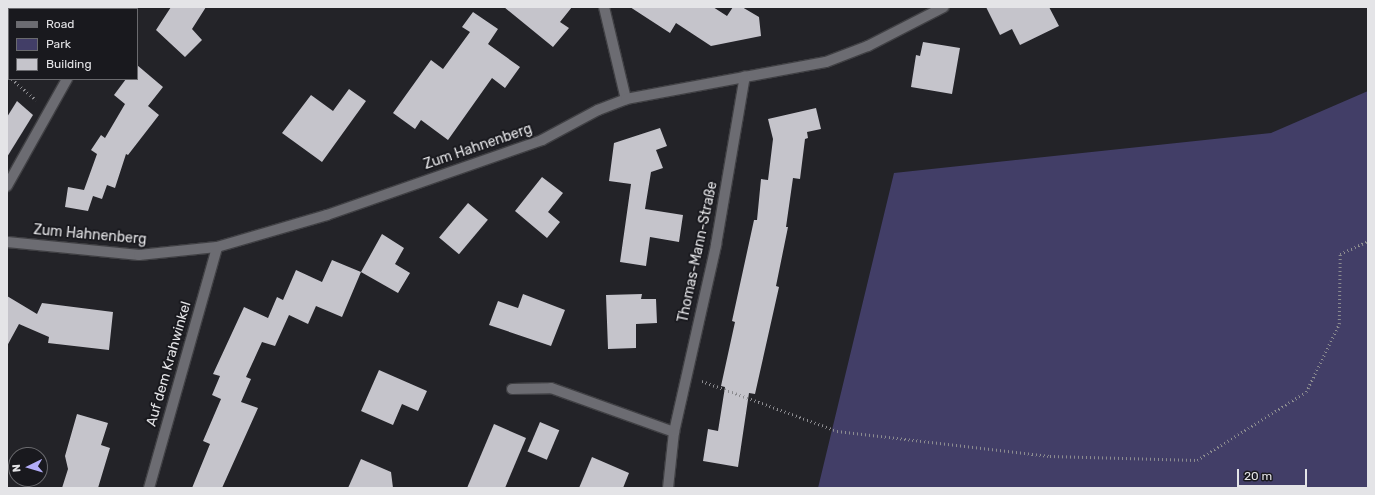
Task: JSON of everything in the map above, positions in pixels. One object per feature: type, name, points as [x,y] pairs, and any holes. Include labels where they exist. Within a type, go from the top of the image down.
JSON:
[{"type":"street","points":[[604,7],[626,99]]},
{"type":"street","name":"Zum Hahnenberg","points":[[7,242],[139,255],[217,247],[327,215],[542,140],[598,110],[626,99],[826,62],[868,46],[944,7]]},
{"type":"street","name":"Thomas-Mann-Straße","points":[[668,488],[674,432],[685,375],[716,245],[744,76]]},
{"type":"street","points":[[7,186],[66,80]]},
{"type":"street","name":"Auf dem Krahwinkel","points":[[149,488],[217,247]]},
{"type":"street","points":[[512,389],[551,388],[674,432]]},
{"type":"path","points":[[13,80],[48,111]]},
{"type":"path","points":[[685,375],[837,431],[1050,456],[1197,460],[1306,392],[1340,324],[1340,254],[1368,241]]},
{"type":"green space","points":[[1368,91],[1368,488],[818,488],[894,173],[1271,133]]},
{"type":"building","points":[[171,7],[206,7],[192,29],[202,40],[185,57],[156,30]]},
{"type":"building","points":[[504,7],[572,7],[560,22],[569,28],[553,47]]},
{"type":"building","points":[[630,7],[713,7],[727,16],[733,7],[742,7],[759,17],[761,36],[711,46],[676,23],[670,33]]},
{"type":"building","points":[[986,7],[1049,7],[1059,26],[1020,45],[1012,29],[1000,35]]},
{"type":"building","points":[[473,12],[498,29],[488,44],[520,67],[505,88],[492,78],[448,140],[421,120],[415,129],[393,113],[431,60],[443,69],[470,32],[462,27]]},
{"type":"building","points":[[923,42],[960,48],[952,94],[911,87],[916,55],[920,56]]},
{"type":"building","points":[[138,66],[163,87],[148,106],[159,115],[128,155],[126,154],[115,188],[107,185],[102,199],[93,196],[88,211],[65,207],[68,187],[84,190],[97,154],[91,150],[101,135],[105,138],[125,104],[114,95],[125,80],[138,80]]},
{"type":"building","points":[[349,89],[366,101],[322,162],[282,133],[311,95],[333,111]]},
{"type":"building","points":[[17,101],[33,115],[7,157],[7,117]]},
{"type":"building","points":[[816,108],[821,129],[807,132],[808,138],[805,139],[800,179],[793,178],[786,227],[788,227],[776,286],[779,287],[755,394],[749,393],[738,467],[703,461],[708,429],[718,431],[725,387],[721,386],[735,322],[732,321],[754,220],[757,220],[761,179],[768,180],[773,139],[768,119]]},
{"type":"building","points":[[660,128],[667,146],[656,150],[663,168],[651,172],[645,209],[683,215],[679,242],[650,237],[646,266],[620,262],[631,184],[609,181],[614,143]]},
{"type":"building","points":[[542,177],[563,193],[548,212],[560,222],[547,238],[515,211]]},
{"type":"building","points":[[468,203],[488,220],[459,254],[439,237]]},
{"type":"building","points":[[382,234],[404,248],[395,264],[410,273],[398,293],[361,272]]},
{"type":"building","points":[[332,260],[361,272],[342,317],[316,306],[308,324],[289,315],[275,346],[262,342],[246,377],[251,379],[241,402],[258,408],[222,488],[192,488],[210,444],[203,441],[221,399],[212,395],[220,376],[213,374],[244,307],[268,318],[277,297],[283,300],[296,270],[322,282]]},
{"type":"building","points":[[523,294],[565,310],[551,346],[489,325],[498,301],[518,308]]},
{"type":"building","points":[[642,294],[641,299],[656,299],[657,323],[636,324],[636,348],[608,349],[606,295]]},
{"type":"building","points":[[7,296],[37,314],[42,303],[113,312],[109,350],[48,343],[49,337],[19,324],[7,346]]},
{"type":"building","points":[[379,370],[427,391],[418,411],[402,404],[393,425],[361,411]]},
{"type":"building","points":[[77,414],[108,423],[101,445],[110,448],[98,488],[62,488],[68,469],[65,456]]},
{"type":"building","points":[[540,422],[559,430],[547,460],[527,451]]},
{"type":"building","points":[[494,424],[526,438],[505,488],[467,488]]},
{"type":"building","points":[[592,457],[629,473],[623,488],[579,488]]},
{"type":"building","points":[[361,459],[391,472],[393,488],[348,488]]}]
